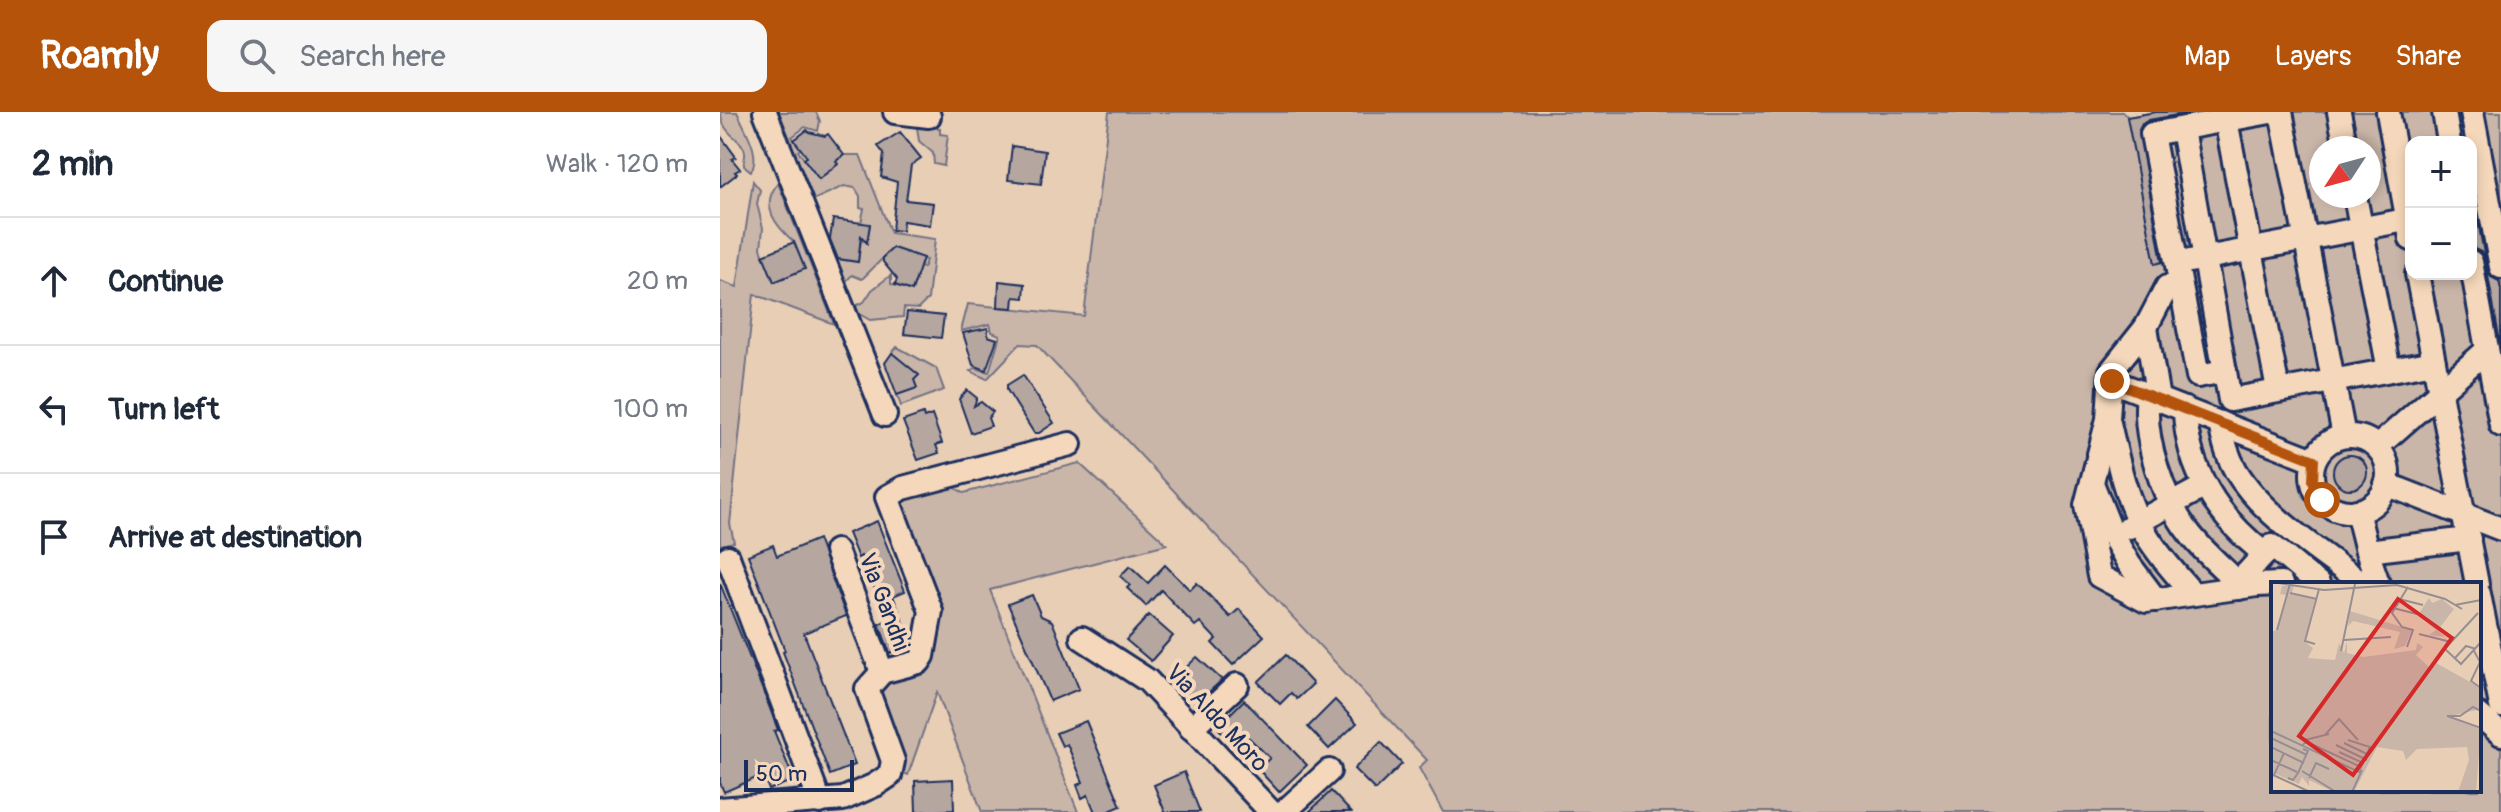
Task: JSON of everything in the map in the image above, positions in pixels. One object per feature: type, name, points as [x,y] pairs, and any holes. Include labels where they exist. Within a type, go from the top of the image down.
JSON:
[{"type":"street","points":[[765,112],[885,415]]},
{"type":"street","points":[[895,112],[929,116]]},
{"type":"street","points":[[2225,371],[2198,376],[2152,134],[2270,112]]},
{"type":"street","points":[[2281,112],[2344,436]]},
{"type":"street","points":[[2339,112],[2344,136]]},
{"type":"street","points":[[2388,112],[2407,208]]},
{"type":"street","points":[[2444,112],[2448,136]]},
{"type":"street","points":[[2472,112],[2492,171],[2501,267]]},
{"type":"street","points":[[2226,120],[2278,390]]},
{"type":"street","points":[[2182,129],[2230,400],[2434,362]]},
{"type":"street","points":[[2357,208],[2389,370]]},
{"type":"street","points":[[2177,263],[2361,228],[2405,226]]},
{"type":"street","points":[[2418,280],[2477,582]]},
{"type":"street","points":[[2474,280],[2501,425]]},
{"type":"street","points":[[2156,600],[2104,541],[2086,505],[2108,419],[2111,371],[2146,327],[2167,287],[2188,411],[2191,453],[2205,486],[2231,524],[2265,554]]},
{"type":"street","points":[[2146,327],[2153,397],[2146,409],[2151,446],[2171,504],[2190,535],[2238,585]]},
{"type":"street","points":[[2377,447],[2487,350]]},
{"type":"street","points":[[2112,381],[2314,460]]},
{"type":"street","points":[[2108,419],[2120,471],[2139,522],[2150,541],[2193,594]]},
{"type":"street","points":[[2220,423],[2225,448],[2246,486],[2269,510],[2360,582]]},
{"type":"street","points":[[2344,436],[2361,437],[2377,447],[2388,471],[2386,484],[2375,502],[2357,511],[2338,510],[2322,500],[2313,481],[2314,460],[2326,444],[2344,436]]},
{"type":"street","points":[[720,809],[843,799],[890,775],[893,761],[867,689],[882,672],[919,662],[923,656],[931,611],[887,497],[903,488],[1070,444]]},
{"type":"street","points":[[2386,484],[2501,529]]},
{"type":"street","points":[[2104,541],[2205,486]]},
{"type":"street","points":[[2357,511],[2378,582]]},
{"type":"street","points":[[2367,551],[2469,539]]},
{"type":"street","points":[[2104,541],[2099,576],[2146,601],[2238,585],[2271,584]]},
{"type":"street","points":[[2238,585],[2272,546],[2316,582]]},
{"type":"street","name":"Via Gandhi","points":[[836,551],[882,672]]},
{"type":"street","points":[[728,557],[820,802]]},
{"type":"street","points":[[2481,604],[2501,706]]},
{"type":"street","name":"Via Aldo Moro","points":[[1082,638],[1147,680],[1265,810]]},
{"type":"street","points":[[1191,728],[1237,685]]},
{"type":"street","points":[[2481,717],[2501,734]]},
{"type":"street","points":[[1265,810],[1329,771]]},
{"type":"shaded area","points":[[721,112],[737,112],[754,152],[751,171],[744,166],[743,147],[724,126]]},
{"type":"shaded area","points":[[771,112],[816,112],[820,121],[818,131],[805,127],[792,137],[801,148],[798,151],[819,178],[837,165],[836,161],[844,155],[860,155],[891,233],[935,239],[928,299],[918,309],[904,308],[903,317],[870,320],[854,311],[853,307],[864,302],[872,290],[891,275],[891,284],[912,291],[920,267],[923,268],[926,260],[893,248],[862,279],[852,275],[840,288],[827,257],[858,261],[861,241],[867,241],[870,225],[861,223],[864,209],[860,208],[860,196],[855,188],[844,186],[811,201]]},
{"type":"shaded area","points":[[1109,112],[2123,112],[2128,117],[2156,112],[2501,112],[2501,812],[1443,812],[1419,768],[1427,760],[1037,345],[1020,344],[987,379],[970,371],[975,368],[989,372],[1000,335],[992,332],[990,324],[961,331],[968,304],[1084,316]]},
{"type":"shaded area","points":[[917,127],[940,128],[940,134],[948,135],[944,166],[934,164],[933,153],[919,141]]},
{"type":"shaded area","points":[[753,181],[760,190],[757,204],[763,228],[761,248],[774,281],[794,242],[776,222],[770,208],[772,191],[778,183],[834,324],[754,294],[730,524],[734,542],[720,545],[720,281],[737,287]]},
{"type":"shaded area","points":[[897,347],[936,368],[944,390],[901,406],[897,395],[917,388],[914,380],[918,375],[892,353]]},
{"type":"shaded area","points":[[1079,463],[1167,544],[990,590],[1078,812],[982,812],[937,692],[908,775],[901,772],[903,756],[880,692],[882,685],[934,652],[942,614],[940,601],[899,501],[950,485],[964,493]]},
{"type":"building","points":[[2156,112],[2194,112],[2149,120],[2139,130],[2162,262],[2155,264],[2127,117]]},
{"type":"building","points":[[807,130],[825,136],[828,134],[844,155],[819,179],[794,140]]},
{"type":"building","points":[[900,132],[921,158],[911,165],[906,200],[933,203],[930,225],[903,221],[902,231],[892,230],[897,182],[881,177],[884,154],[878,146]]},
{"type":"building","points":[[720,135],[736,157],[732,159],[740,169],[720,187]]},
{"type":"building","points":[[1012,146],[1045,151],[1041,184],[1008,180]]},
{"type":"building","points":[[2477,216],[2485,259],[2477,250]]},
{"type":"building","points":[[833,219],[870,224],[867,243],[861,236],[858,262],[838,259],[830,239]]},
{"type":"building","points":[[794,242],[805,269],[774,282],[763,255]]},
{"type":"building","points":[[893,248],[923,258],[912,291],[895,285],[897,279],[883,262],[883,257]]},
{"type":"building","points":[[2486,265],[2491,277],[2499,281],[2501,290],[2501,348]]},
{"type":"building","points":[[999,281],[1025,284],[1024,298],[1014,297],[1013,308],[998,307]]},
{"type":"building","points":[[907,312],[944,316],[941,338],[904,334]]},
{"type":"building","points":[[988,328],[988,336],[997,339],[986,370],[973,365],[963,333]]},
{"type":"building","points":[[892,353],[919,375],[914,380],[917,388],[897,395],[885,363]]},
{"type":"building","points":[[1023,375],[1054,423],[1039,433],[1034,433],[1007,390],[1007,385]]},
{"type":"building","points":[[967,390],[977,398],[974,406],[981,402],[993,412],[988,418],[991,426],[971,433],[959,399]]},
{"type":"building","points":[[923,414],[924,418],[932,415],[942,443],[936,445],[939,453],[918,460],[903,421]]},
{"type":"building","points":[[2350,455],[2362,460],[2367,472],[2362,484],[2350,489],[2338,484],[2333,472],[2338,460]]},
{"type":"building","points":[[877,521],[905,591],[893,596],[911,641],[911,645],[890,653],[879,624],[888,620],[848,533]]},
{"type":"building","points":[[818,539],[846,616],[804,633],[855,765],[830,775],[748,555],[773,545],[777,556]]},
{"type":"building","points":[[1165,565],[1190,590],[1197,583],[1230,617],[1239,609],[1264,636],[1233,665],[1212,643],[1216,639],[1200,622],[1195,626],[1161,590],[1146,606],[1127,588],[1130,585],[1120,576],[1130,566],[1148,583]]},
{"type":"building","points":[[720,583],[769,706],[778,730],[774,731],[794,780],[769,790],[763,775],[724,792],[720,783]]},
{"type":"building","points":[[1032,595],[1041,616],[1052,621],[1079,689],[1050,701],[1008,604]]},
{"type":"building","points":[[1149,615],[1173,636],[1151,661],[1126,640]]},
{"type":"building","points":[[1286,655],[1313,684],[1297,699],[1291,693],[1280,704],[1258,682]]},
{"type":"building","points":[[1197,657],[1222,680],[1197,703],[1174,679]]},
{"type":"building","points":[[1244,700],[1307,765],[1279,792],[1258,769],[1270,758],[1249,738],[1238,749],[1217,727]]},
{"type":"building","points":[[1335,700],[1357,723],[1329,749],[1308,727]]},
{"type":"building","points":[[1086,721],[1121,806],[1107,812],[1095,812],[1088,795],[1082,798],[1077,785],[1083,782],[1067,744],[1062,746],[1056,733]]},
{"type":"building","points":[[1381,742],[1402,764],[1375,790],[1354,769]]},
{"type":"building","points":[[1184,772],[1200,812],[1165,812],[1154,785]]},
{"type":"building","points":[[953,779],[954,810],[916,812],[915,781]]},
{"type":"building","points":[[1331,791],[1351,812],[1309,812]]},
{"type":"route","points":[[2112,381],[2314,460],[2313,481],[2322,500]]}]
